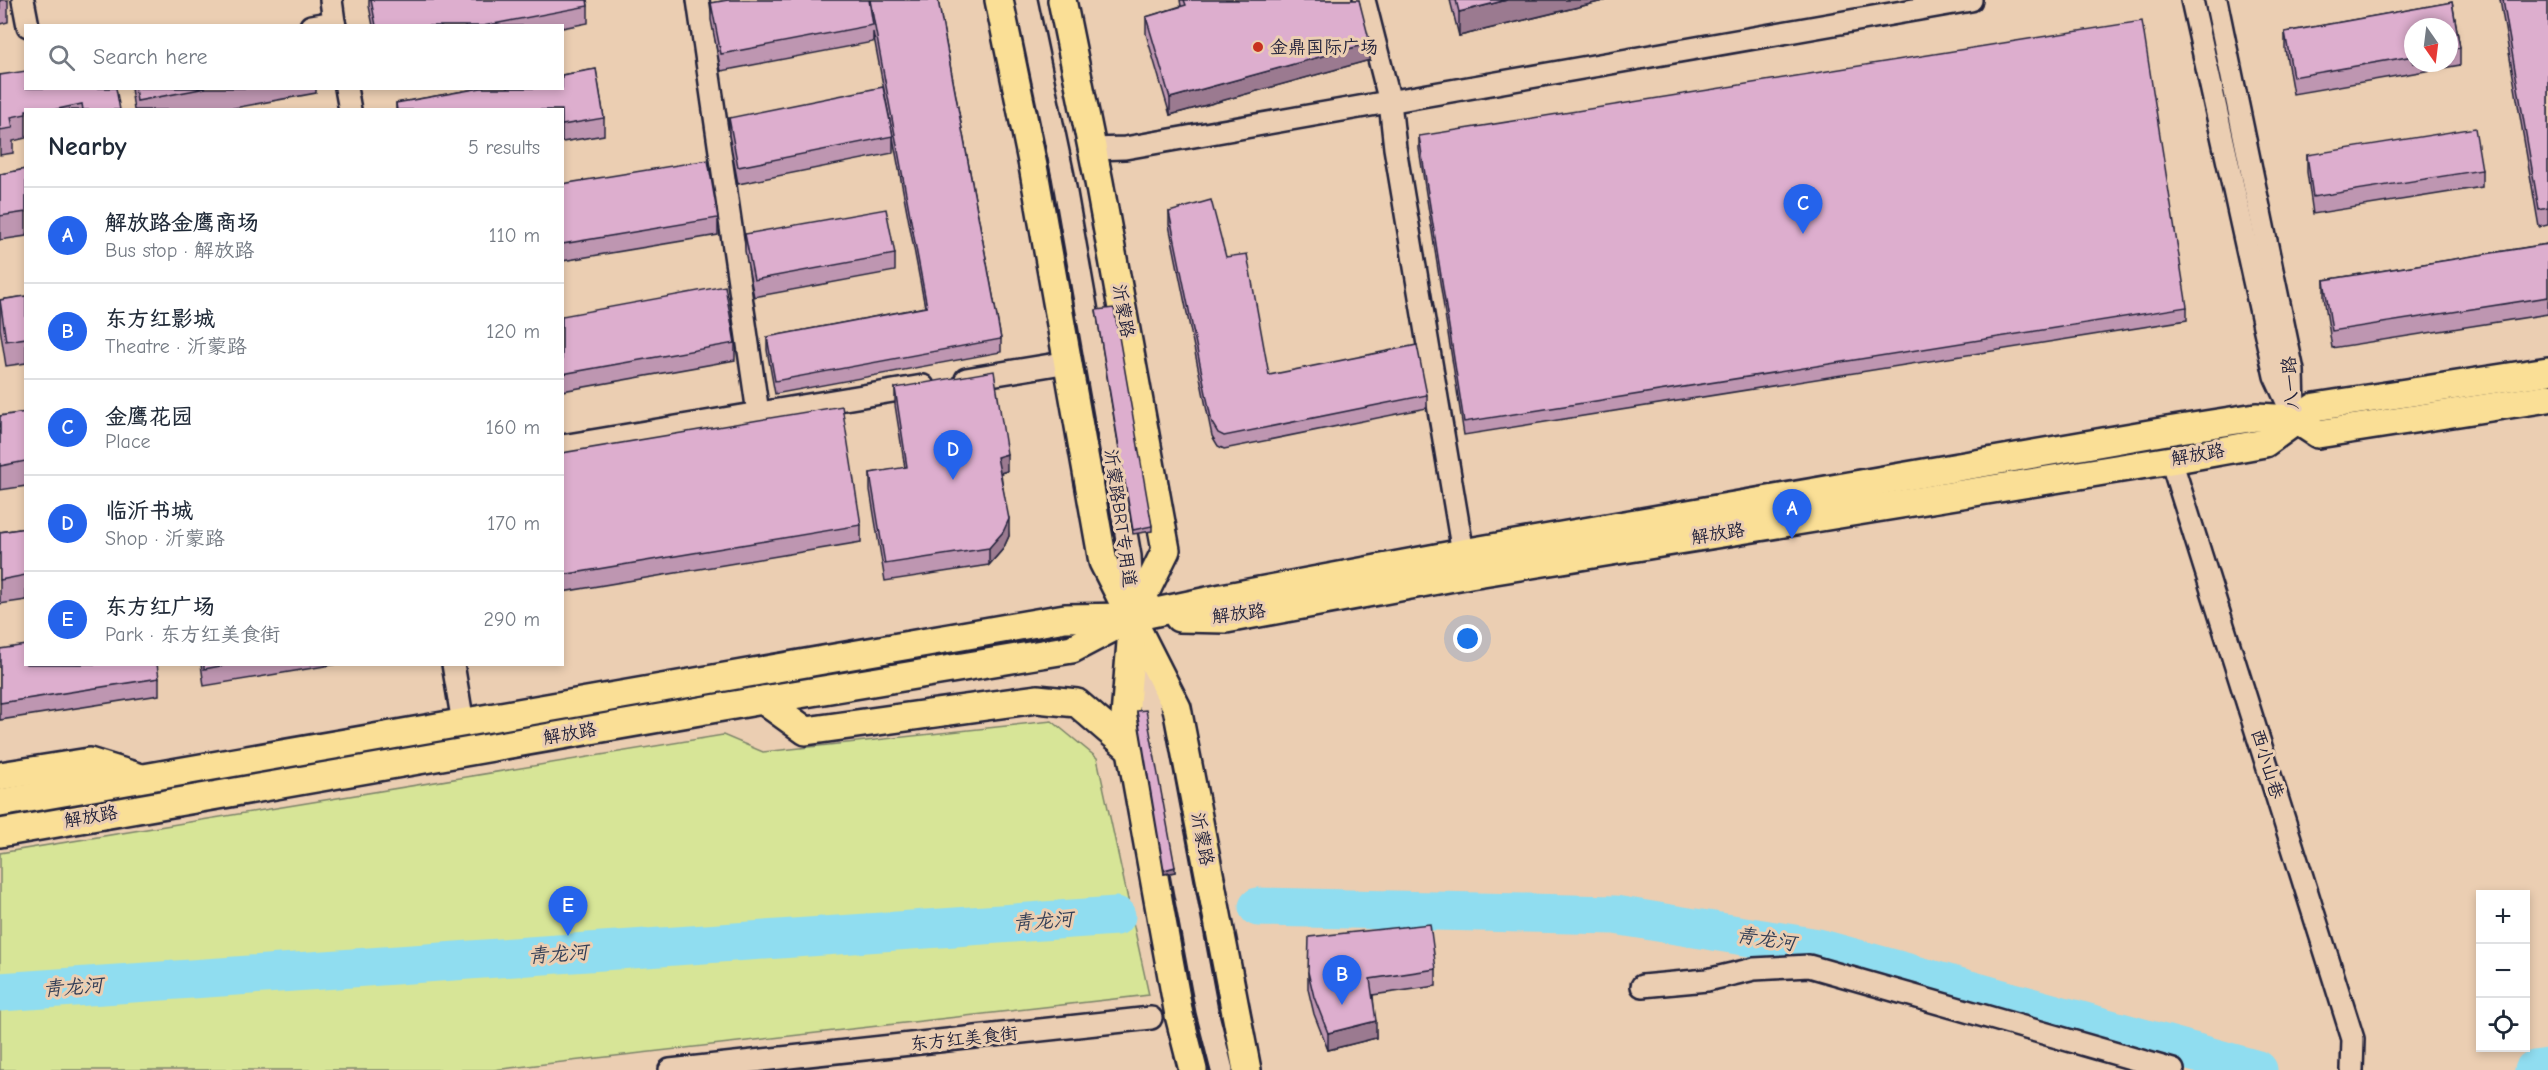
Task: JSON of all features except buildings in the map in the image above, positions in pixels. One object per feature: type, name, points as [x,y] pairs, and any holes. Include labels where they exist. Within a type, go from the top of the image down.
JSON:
[{"type":"main road","name":"沂蒙路","points":[[999,0],[1069,362],[1104,562],[1177,708],[1246,1070]]},
{"type":"main road","name":"沂蒙路","points":[[1062,0],[1166,550],[1133,617],[1125,717],[1128,747],[1156,884],[1179,1015],[1193,1070]]},
{"type":"main road","name":"解放路","points":[[0,803],[1065,618],[1226,619],[1470,574],[2171,460],[2265,442],[2295,418],[2315,406],[2548,371]]},
{"type":"main road","points":[[2295,418],[2318,434],[2548,398]]},
{"type":"main road","name":"解放路","points":[[0,833],[763,700],[1072,650],[1133,617],[1219,581],[1325,563],[1376,570],[2182,429],[2256,417],[2295,418]]},
{"type":"main road","points":[[763,700],[806,730],[1037,699],[1077,704],[1128,747]]},
{"type":"main road","points":[[0,776],[89,762],[145,779]]},
{"type":"street","points":[[23,0],[28,24]]},
{"type":"street","points":[[331,0],[334,24]]},
{"type":"street","points":[[698,0],[758,413]]},
{"type":"street","name":"沂蒙路BRT专用道","points":[[1026,0],[1063,176],[1128,545],[1133,617],[1207,1011],[1222,1070]]},
{"type":"street","points":[[1364,0],[1390,102],[1395,148],[1464,553]]},
{"type":"street","points":[[1092,149],[1125,148],[1971,0]]},
{"type":"street","name":"八一路","points":[[2192,0],[2275,376],[2295,418]]},
{"type":"street","name":"八一路","points":[[2216,0],[2293,371],[2295,418]]},
{"type":"street","points":[[346,90],[350,108]]},
{"type":"street","points":[[564,446],[1069,362]]},
{"type":"street","name":"西小山巷","points":[[2171,460],[2353,1039],[2352,1070]]},
{"type":"street","points":[[453,666],[463,723]]},
{"type":"street","points":[[1642,986],[1707,980],[1754,969],[1809,966],[2173,1070]]},
{"type":"street","name":"东方红美食街","points":[[670,1070],[1151,1018]]},
{"type":"green space","points":[[1052,721],[1097,758],[1149,995],[493,1070],[0,1070],[0,853],[723,735],[763,752]]},
{"type":"waterway","name":"青龙河","points":[[1258,907],[1615,915],[1818,948],[2258,1070]]},
{"type":"waterway","name":"青龙河","points":[[0,992],[1116,916]]},
{"type":"waterway","name":"青龙河","points":[[2534,1070],[2548,1068]]},
{"type":"place","name":"金鼎国际广场","points":[[1258,47]]},
{"type":"place","name":"金鹰花园","points":[[1803,234]]},
{"type":"place","name":"临沂书城","points":[[953,480]]},
{"type":"place","name":"解放路金鹰商场","points":[[1792,539]]},
{"type":"place","name":"东方红广场","points":[[568,936]]},
{"type":"place","name":"东方红影城","points":[[1342,1005]]}]
